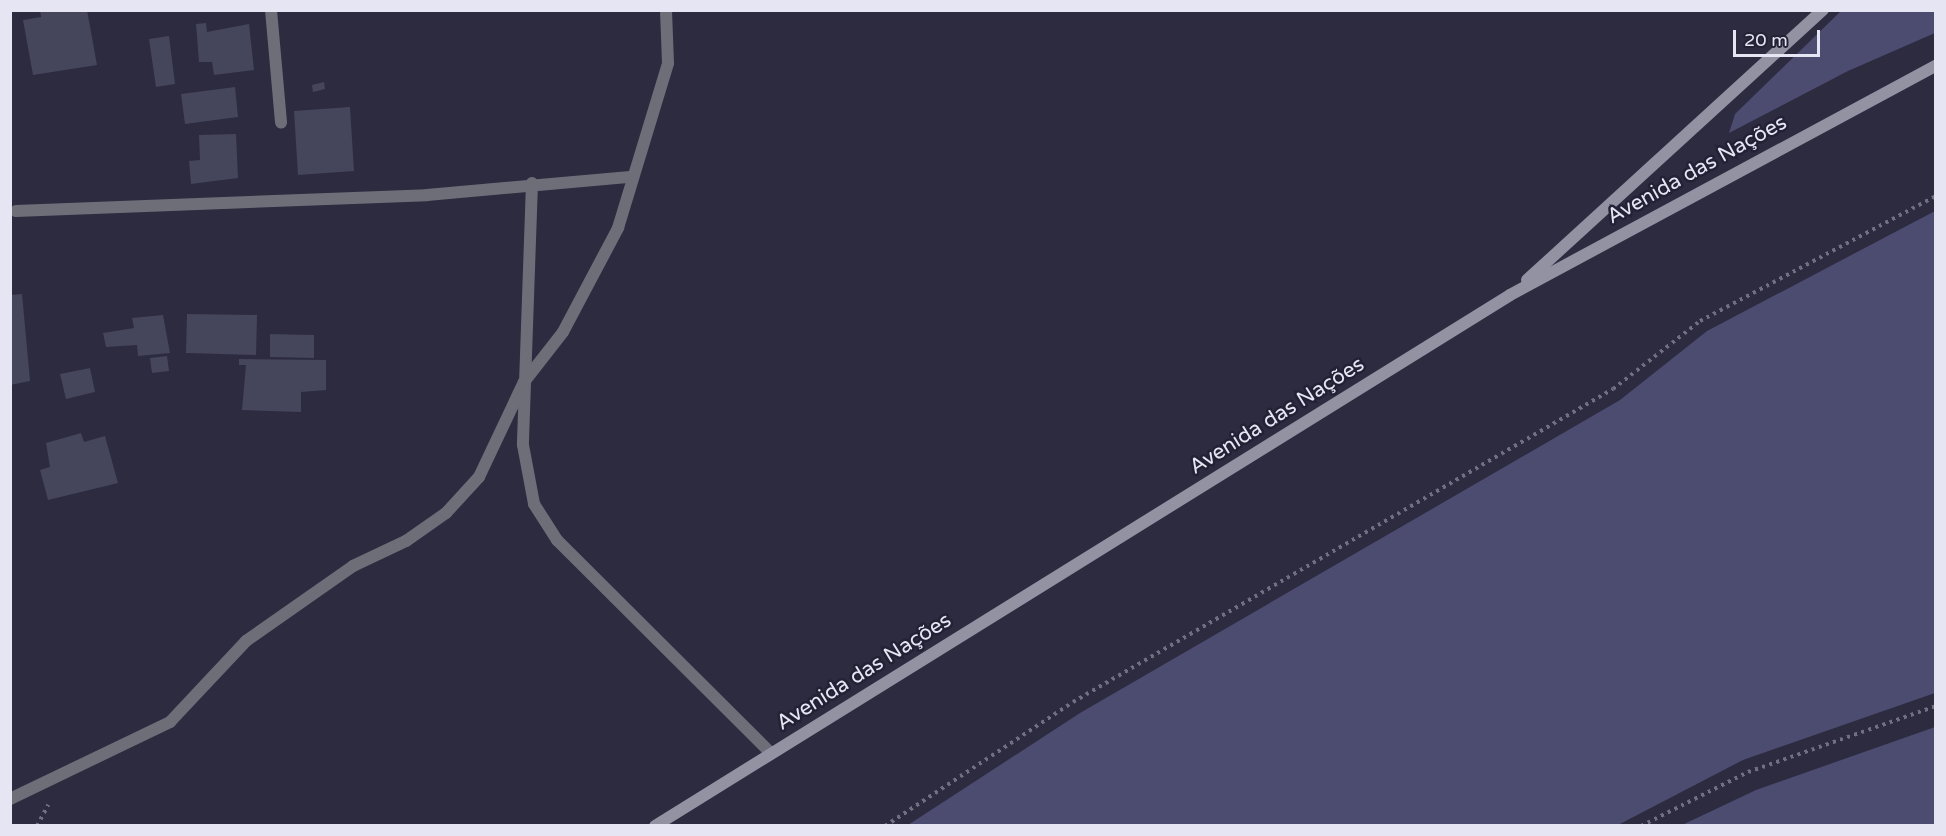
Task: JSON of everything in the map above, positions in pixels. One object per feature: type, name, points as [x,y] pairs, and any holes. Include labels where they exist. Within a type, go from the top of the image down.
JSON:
[{"type":"main road","points":[[1510,295],[1823,10]]},
{"type":"main road","name":"Avenida das Nações","points":[[655,825],[1510,295],[1935,66]]},
{"type":"street","points":[[271,10],[281,123]]},
{"type":"street","points":[[10,799],[170,722],[246,641],[296,603],[446,513],[479,477],[524,382],[563,332],[596,274],[618,228],[630,177],[668,63],[666,10]]},
{"type":"street","points":[[16,211],[427,195],[532,183],[630,177]]},
{"type":"street","points":[[532,183],[523,445],[534,504],[556,540],[771,753]]},
{"type":"path","points":[[885,825],[1073,702],[1613,389],[1700,321],[1935,196]]},
{"type":"path","points":[[1641,825],[1748,772],[1935,706]]},
{"type":"shaded area","points":[[1842,10],[1935,11],[1935,33],[1848,71],[1729,133],[1735,114]]},
{"type":"shaded area","points":[[1935,211],[1935,693],[1743,760],[1618,825],[908,825],[1080,713],[1620,400],[1707,331]]},
{"type":"shaded area","points":[[1935,727],[1935,825],[1682,825],[1756,790]]},
{"type":"building","points":[[40,10],[87,10],[97,65],[33,75],[23,20],[41,17]]},
{"type":"building","points":[[206,23],[207,32],[249,24],[254,70],[214,75],[212,62],[199,62],[196,24]]},
{"type":"building","points":[[169,36],[175,84],[156,87],[149,39]]},
{"type":"building","points":[[324,82],[325,89],[313,92],[312,85]]},
{"type":"building","points":[[235,87],[238,117],[185,124],[181,94]]},
{"type":"building","points":[[350,107],[354,171],[298,175],[294,111]]},
{"type":"building","points":[[236,134],[238,178],[191,184],[189,161],[200,160],[199,135]]},
{"type":"building","points":[[22,294],[30,381],[10,385],[10,295]]},
{"type":"building","points":[[187,314],[257,315],[256,355],[186,353]]},
{"type":"building","points":[[163,315],[170,353],[138,356],[137,345],[106,347],[103,333],[134,328],[132,318]]},
{"type":"building","points":[[270,334],[314,335],[314,358],[270,357]]},
{"type":"building","points":[[167,356],[169,371],[152,373],[150,358]]},
{"type":"building","points":[[239,359],[326,360],[326,390],[301,392],[301,412],[242,410],[246,365],[239,365]]},
{"type":"building","points":[[90,368],[95,392],[66,399],[60,374]]},
{"type":"building","points":[[81,433],[84,442],[105,436],[118,483],[48,500],[40,470],[50,467],[46,443]]}]
